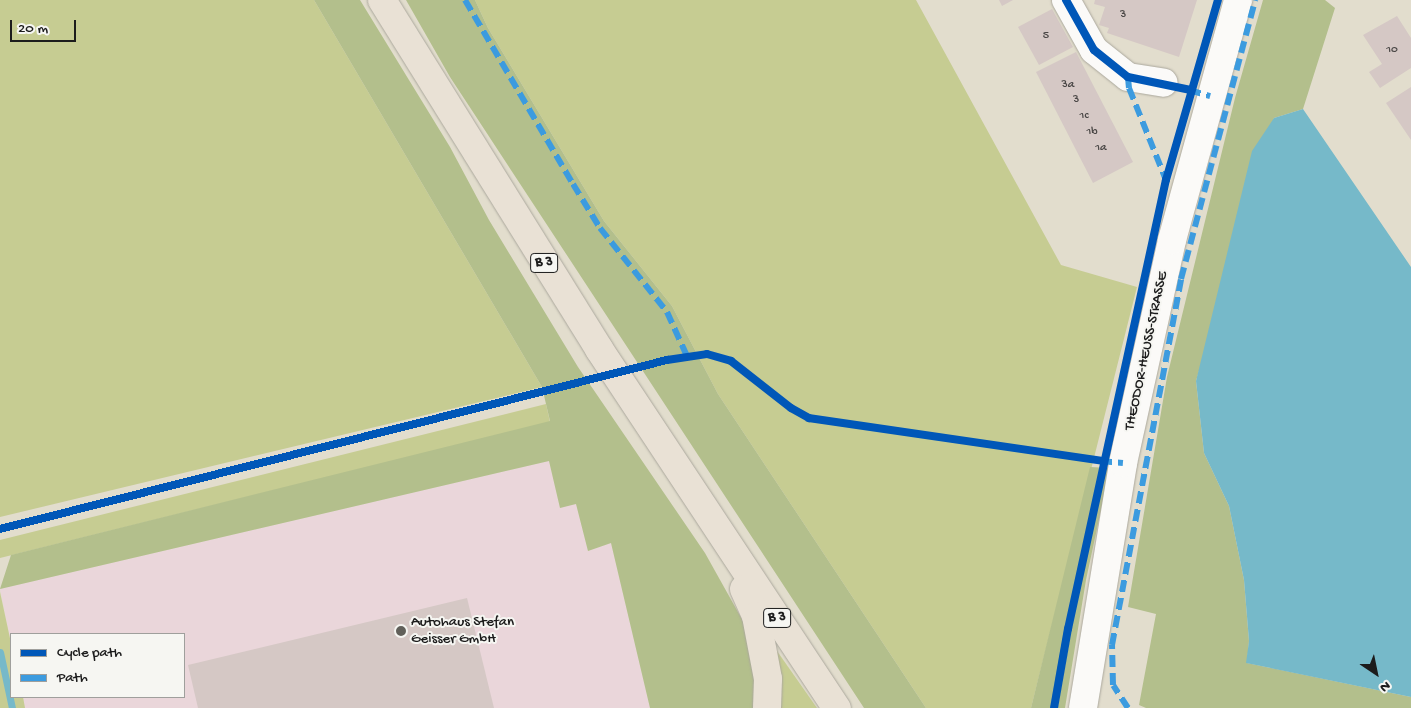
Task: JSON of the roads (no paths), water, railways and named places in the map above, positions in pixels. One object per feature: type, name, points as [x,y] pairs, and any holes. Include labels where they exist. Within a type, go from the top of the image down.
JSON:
[{"type":"main road","name":"B 3","points":[[382,0],[599,349],[837,708]]},
{"type":"main road","points":[[716,528],[756,616],[768,679],[767,708]]},
{"type":"street","points":[[1066,0],[1094,50],[1128,77],[1164,82]]},
{"type":"street","name":"THEODOR-HEUSS-STRASSE","points":[[1083,708],[1123,463],[1170,249],[1238,0]]},
{"type":"water","points":[[1303,109],[1411,267],[1411,697],[1246,663],[1249,641],[1244,580],[1229,506],[1204,453],[1196,381],[1252,151],[1274,118]]},
{"type":"waterway","points":[[0,652],[12,708]]},
{"type":"place","name":"Autohaus Stefan Geisser GmbH","points":[[401,631]]}]
